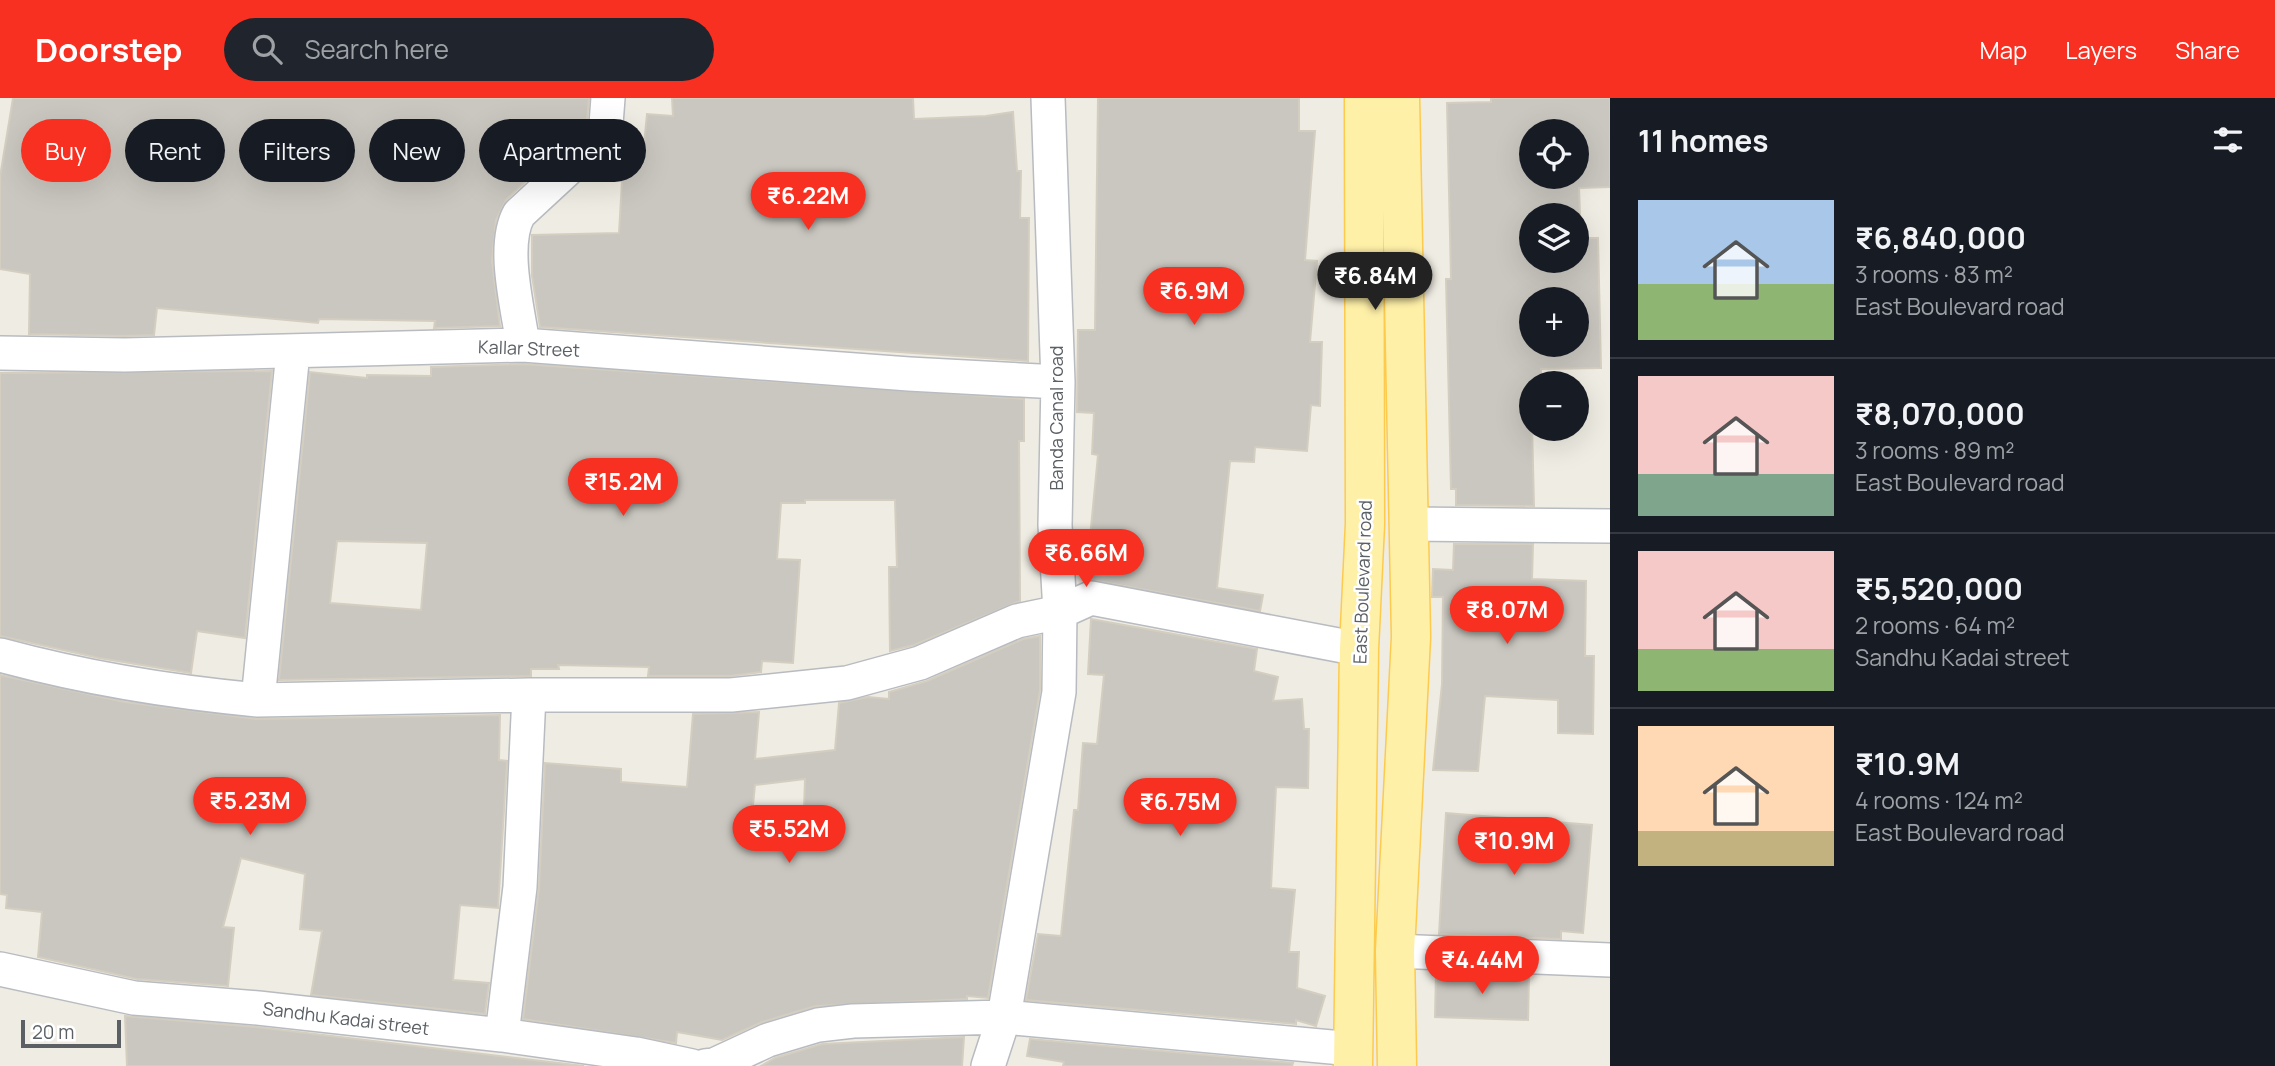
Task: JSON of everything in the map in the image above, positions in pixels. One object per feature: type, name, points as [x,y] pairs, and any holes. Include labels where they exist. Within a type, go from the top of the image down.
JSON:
[{"type":"main road","name":"East Boulevard road","points":[[1353,1057],[1359,649],[1365,524],[1364,98]]},
{"type":"main road","points":[[1396,1066],[1395,951],[1411,637],[1400,98]]},
{"type":"street","points":[[523,345],[510,245],[512,227],[519,214],[598,141],[606,124],[608,98]]},
{"type":"street","name":"Banda Canal road","points":[[988,1066],[1004,1017],[1059,692],[1060,612],[1055,525],[1058,382],[1048,98]]},
{"type":"street","name":"Kallar Street","points":[[0,353],[125,355],[523,345],[909,374],[1058,382]]},
{"type":"street","points":[[258,700],[293,352]]},
{"type":"street","points":[[1409,524],[1610,526]]},
{"type":"street","points":[[0,655],[87,676],[167,691],[258,700],[529,695],[731,695],[847,683],[920,663],[1017,621],[1060,612],[1091,598],[1359,649]]},
{"type":"street","points":[[502,1035],[520,887],[529,695]]},
{"type":"street","points":[[1395,951],[1610,960]]},
{"type":"street","name":"Sandhu Kadai street","points":[[0,968],[134,998],[258,1008],[502,1035],[692,1066]]},
{"type":"street","points":[[705,1066],[714,1065],[768,1040],[834,1022],[1004,1017],[1353,1057]]},
{"type":"building","points":[[13,98],[589,98],[587,119],[479,119],[479,182],[525,182],[506,200],[496,220],[492,261],[500,326],[434,328],[435,321],[319,319],[318,323],[157,308],[154,335],[29,334],[30,274],[0,269],[0,177]]},
{"type":"building","points":[[672,98],[913,98],[914,119],[1013,112],[1017,171],[1021,171],[1020,218],[1029,218],[1028,361],[540,327],[532,276],[532,235],[619,233],[622,182],[646,182],[647,114],[673,116]]},
{"type":"building","points":[[1098,98],[1299,98],[1299,131],[1315,131],[1305,260],[1317,261],[1310,342],[1322,342],[1320,406],[1311,405],[1307,451],[1255,447],[1254,462],[1230,461],[1217,588],[1263,595],[1260,611],[1086,579],[1098,455],[1092,454],[1094,413],[1077,412],[1078,330],[1095,330]]},
{"type":"building","points":[[1491,98],[1610,98],[1610,187],[1589,188],[1589,119],[1519,119],[1519,189],[1579,189],[1580,203],[1519,203],[1519,273],[1589,273],[1589,238],[1598,238],[1601,368],[1519,371],[1519,441],[1532,441],[1534,506],[1456,505],[1456,489],[1451,489],[1446,279],[1451,279],[1447,103],[1491,102]]},
{"type":"building","points":[[523,364],[1024,399],[1024,441],[1019,441],[1020,601],[914,645],[890,651],[889,567],[897,567],[895,500],[805,500],[805,503],[781,503],[777,559],[800,560],[793,663],[762,661],[761,672],[730,676],[648,676],[649,667],[558,665],[559,669],[531,669],[531,676],[279,680],[310,372],[367,378],[367,375],[431,376],[431,367]],"holes":[[[337,541],[427,543],[421,610],[330,603]]]},
{"type":"building","points":[[272,371],[245,638],[197,631],[191,673],[99,658],[0,636],[0,373]]},
{"type":"building","points":[[1454,544],[1533,544],[1532,579],[1586,581],[1585,656],[1594,656],[1593,734],[1558,733],[1558,700],[1485,696],[1478,771],[1433,770],[1442,684],[1443,597],[1432,597],[1433,569],[1453,570]]},
{"type":"building","points":[[1091,619],[1257,649],[1254,671],[1278,677],[1273,701],[1302,699],[1304,729],[1309,729],[1308,788],[1276,787],[1271,888],[1295,890],[1289,952],[1299,952],[1297,988],[1325,996],[1316,1026],[1296,1020],[1296,1024],[1026,1000],[1038,934],[1061,936],[1074,810],[1078,810],[1083,743],[1097,744],[1104,675],[1088,674]]},
{"type":"building","points":[[1040,636],[1040,690],[988,998],[967,996],[967,999],[816,1006],[762,1022],[722,1040],[677,1032],[676,1043],[523,1019],[539,888],[545,763],[621,769],[621,782],[687,787],[693,714],[759,712],[755,759],[835,750],[839,703],[868,697],[889,699],[889,692],[927,681],[1023,639]],"holes":[[[805,779],[803,838],[750,835],[755,785]]]},
{"type":"building","points":[[0,675],[125,702],[256,719],[500,715],[499,760],[507,761],[498,908],[460,905],[453,980],[489,983],[485,1014],[311,995],[322,931],[300,929],[305,874],[241,858],[223,927],[234,928],[228,986],[137,979],[38,957],[42,912],[6,908],[7,895],[0,894]]},
{"type":"building","points":[[1446,813],[1592,825],[1583,933],[1561,931],[1561,939],[1439,934]]},
{"type":"building","points":[[1436,972],[1529,976],[1528,1020],[1435,1017]]},
{"type":"building","points":[[125,1016],[256,1027],[584,1066],[127,1066]]},
{"type":"building","points":[[964,1037],[962,1066],[761,1066],[775,1058],[822,1044]]},
{"type":"building","points":[[1030,1039],[1293,1063],[1292,1066],[1063,1066],[1064,1062],[1027,1056]]}]
